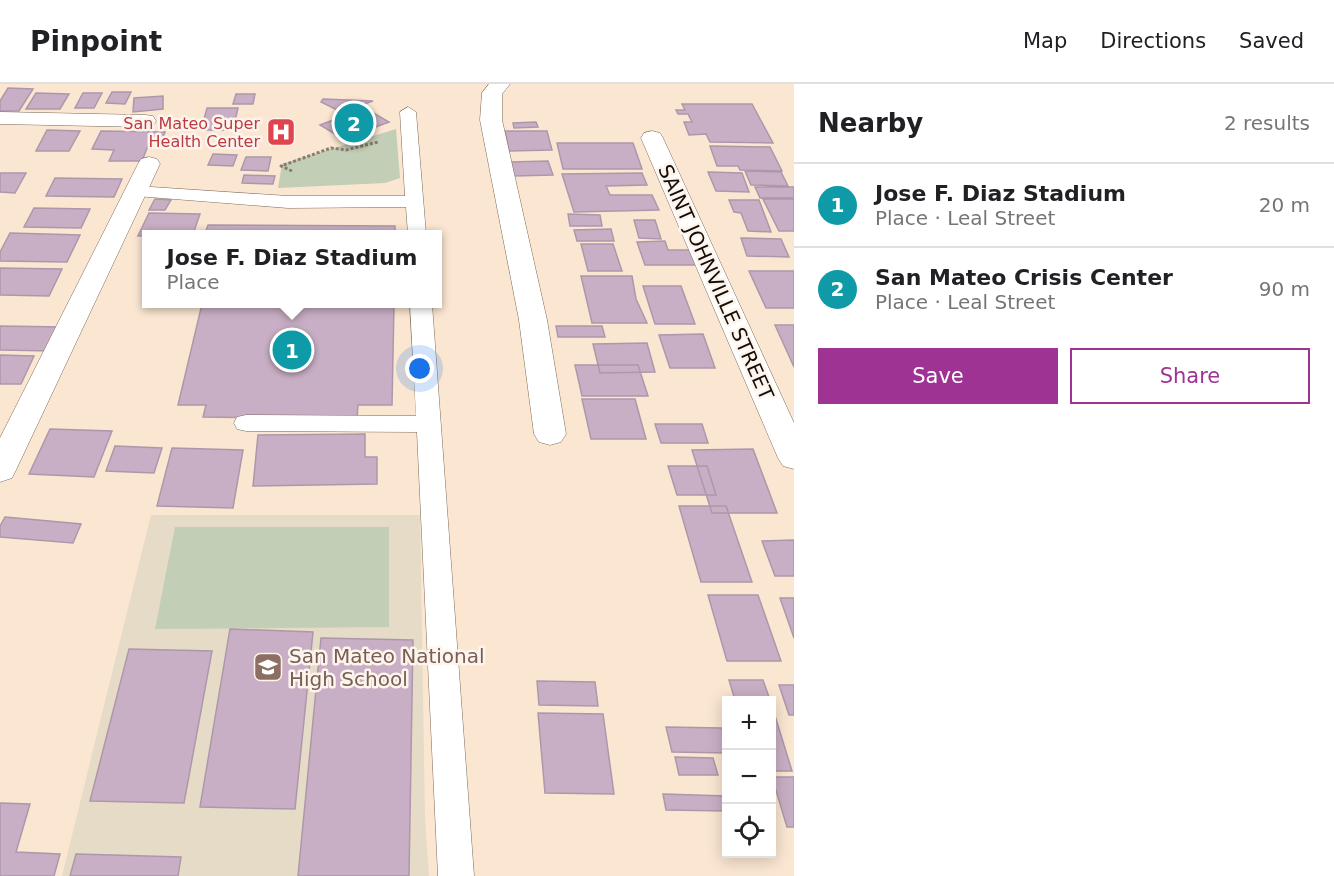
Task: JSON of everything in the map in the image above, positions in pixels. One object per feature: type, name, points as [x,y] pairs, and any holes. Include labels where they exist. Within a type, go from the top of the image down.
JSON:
[{"type":"street","points":[[500,84],[492,93],[491,120],[532,320],[550,434]]},
{"type":"street","points":[[0,118],[145,121]]},
{"type":"street","name":"SAINT JOHNVILLE STREET","points":[[652,138],[794,458]]},
{"type":"street","points":[[0,470],[149,164]]},
{"type":"lane","points":[[408,112],[417,230]]},
{"type":"lane","points":[[136,191],[217,198],[327,203],[415,201]]},
{"type":"lane","points":[[421,308],[456,876]]},
{"type":"lane","points":[[246,423],[427,424]]},
{"type":"path","points":[[327,203],[328,189],[281,166],[331,148],[346,150]]},
{"type":"shaded area","name":"San Mateo National High School","points":[[151,515],[420,515],[425,819],[429,876],[62,876]]},
{"type":"green space","points":[[396,129],[400,178],[385,183],[278,188],[282,164]]},
{"type":"green space","points":[[175,527],[389,527],[389,627],[155,629]]},
{"type":"building","points":[[8,88],[33,89],[19,111],[0,111],[0,101]]},
{"type":"building","points":[[112,92],[131,92],[125,104],[106,103]]},
{"type":"building","points":[[36,93],[69,94],[60,109],[26,109]]},
{"type":"building","points":[[83,93],[102,93],[94,108],[75,108]]},
{"type":"building","points":[[236,94],[255,94],[253,104],[233,104]]},
{"type":"building","points":[[163,96],[163,109],[133,112],[134,98]]},
{"type":"building","points":[[323,99],[373,101],[341,112],[321,102]]},
{"type":"building","points":[[682,104],[752,104],[773,143],[710,142],[706,134],[689,135],[684,122],[692,122],[688,114],[678,114],[676,110],[685,110]]},
{"type":"building","points":[[207,108],[238,108],[233,130],[201,130]]},
{"type":"building","points":[[365,108],[389,122],[343,139],[320,125]]},
{"type":"building","points":[[536,122],[538,127],[514,128],[513,123]]},
{"type":"building","points":[[47,130],[80,131],[69,151],[36,151]]},
{"type":"building","points":[[101,131],[165,132],[161,143],[149,143],[142,161],[109,161],[114,150],[92,149]]},
{"type":"building","points":[[505,131],[547,131],[552,150],[509,151]]},
{"type":"building","points":[[557,143],[633,143],[642,169],[563,169]]},
{"type":"building","points":[[710,146],[770,147],[782,171],[740,170],[738,166],[717,166]]},
{"type":"building","points":[[213,154],[237,155],[233,166],[208,165]]},
{"type":"building","points":[[246,157],[271,157],[268,171],[241,170]]},
{"type":"building","points":[[548,161],[553,175],[514,176],[510,162]]},
{"type":"building","points":[[745,171],[781,172],[788,186],[751,185]]},
{"type":"building","points":[[708,172],[742,173],[749,192],[716,191]]},
{"type":"building","points":[[0,173],[26,173],[15,193],[0,192]]},
{"type":"building","points":[[642,173],[647,185],[606,186],[610,195],[652,195],[659,210],[574,212],[562,174]]},
{"type":"building","points":[[244,175],[275,176],[273,184],[242,183]]},
{"type":"building","points":[[55,178],[122,179],[114,197],[46,196]]},
{"type":"building","points":[[755,187],[794,187],[794,198],[760,198]]},
{"type":"building","points":[[155,199],[171,200],[165,210],[149,210]]},
{"type":"building","points":[[763,199],[794,199],[794,231],[779,231]]},
{"type":"building","points":[[729,200],[759,200],[771,232],[748,231],[741,213],[734,212]]},
{"type":"building","points":[[34,208],[90,209],[81,228],[24,227]]},
{"type":"building","points":[[149,213],[200,214],[194,230],[142,230],[142,236],[138,236]]},
{"type":"building","points":[[568,214],[600,215],[602,226],[570,226]]},
{"type":"building","points":[[634,220],[655,220],[661,239],[639,238]]},
{"type":"building","points":[[208,225],[395,226],[395,230],[206,230]]},
{"type":"building","points":[[611,229],[614,241],[577,241],[574,230]]},
{"type":"building","points":[[10,233],[80,235],[67,262],[0,261],[0,252]]},
{"type":"building","points":[[741,238],[781,239],[789,257],[747,256]]},
{"type":"building","points":[[665,241],[668,250],[690,250],[696,265],[645,265],[637,242]]},
{"type":"building","points":[[581,244],[613,244],[622,271],[588,271]]},
{"type":"building","points":[[0,268],[62,269],[49,296],[0,295]]},
{"type":"building","points":[[749,271],[794,271],[794,308],[766,308]]},
{"type":"building","points":[[581,276],[632,276],[636,299],[647,323],[592,323]]},
{"type":"building","points":[[643,286],[681,286],[695,324],[655,324]]},
{"type":"building","points":[[201,308],[394,308],[392,405],[358,405],[357,419],[203,417],[206,405],[178,405]]},
{"type":"building","points":[[775,325],[794,325],[794,367]]},
{"type":"building","points":[[0,326],[63,327],[53,351],[0,350]]},
{"type":"building","points":[[556,326],[602,326],[605,337],[558,337]]},
{"type":"building","points":[[703,334],[715,368],[670,368],[659,335]]},
{"type":"building","points":[[647,343],[655,372],[600,373],[593,344]]},
{"type":"building","points":[[0,355],[34,356],[21,384],[0,384]]},
{"type":"building","points":[[575,365],[638,365],[648,396],[582,396]]},
{"type":"building","points":[[582,399],[635,399],[646,439],[591,439]]},
{"type":"building","points":[[655,424],[702,424],[708,443],[661,443]]},
{"type":"building","points":[[50,429],[112,431],[94,477],[29,474]]},
{"type":"building","points":[[365,434],[365,457],[377,457],[377,484],[253,486],[258,435]]},
{"type":"building","points":[[115,446],[162,448],[154,473],[106,471]]},
{"type":"building","points":[[172,448],[243,450],[233,508],[157,506]]},
{"type":"building","points":[[753,449],[777,513],[712,513],[692,450]]},
{"type":"building","points":[[668,466],[707,466],[716,495],[677,495]]},
{"type":"building","points":[[679,506],[726,506],[752,582],[701,582]]},
{"type":"building","points":[[5,517],[81,524],[73,543],[0,537],[0,526]]},
{"type":"building","points":[[794,540],[794,576],[775,576],[762,541]]},
{"type":"building","points":[[708,595],[758,595],[781,661],[727,661]]},
{"type":"building","points":[[780,598],[794,598],[794,638]]},
{"type":"building","points":[[230,629],[313,632],[295,809],[200,807]]},
{"type":"building","points":[[321,638],[413,640],[409,876],[298,876]]},
{"type":"building","points":[[129,649],[212,651],[184,803],[90,801]]},
{"type":"building","points":[[729,680],[763,680],[769,696],[734,696]]},
{"type":"building","points":[[537,681],[595,682],[598,706],[539,705]]},
{"type":"building","points":[[779,685],[794,685],[794,715],[789,715]]},
{"type":"building","points":[[538,713],[603,714],[614,794],[545,793]]},
{"type":"building","points":[[776,719],[792,771],[776,771]]},
{"type":"building","points":[[666,727],[722,728],[722,753],[672,752]]},
{"type":"building","points":[[675,757],[713,758],[718,775],[679,775]]},
{"type":"building","points":[[776,777],[794,777],[794,827],[787,827],[776,790]]},
{"type":"building","points":[[663,794],[722,796],[722,811],[666,810]]},
{"type":"building","points":[[0,803],[30,804],[16,852],[60,854],[54,876],[0,876]]},
{"type":"building","points":[[76,854],[181,857],[178,876],[70,876]]},
{"type":"place","name":"San Mateo Crisis Center","points":[[354,123]]},
{"type":"place","name":"San Mateo Super Health Center","points":[[281,132]]},
{"type":"place","name":"Jose F. Diaz Stadium","points":[[292,350]]},
{"type":"place","name":"San Mateo National High School","points":[[268,667]]}]
